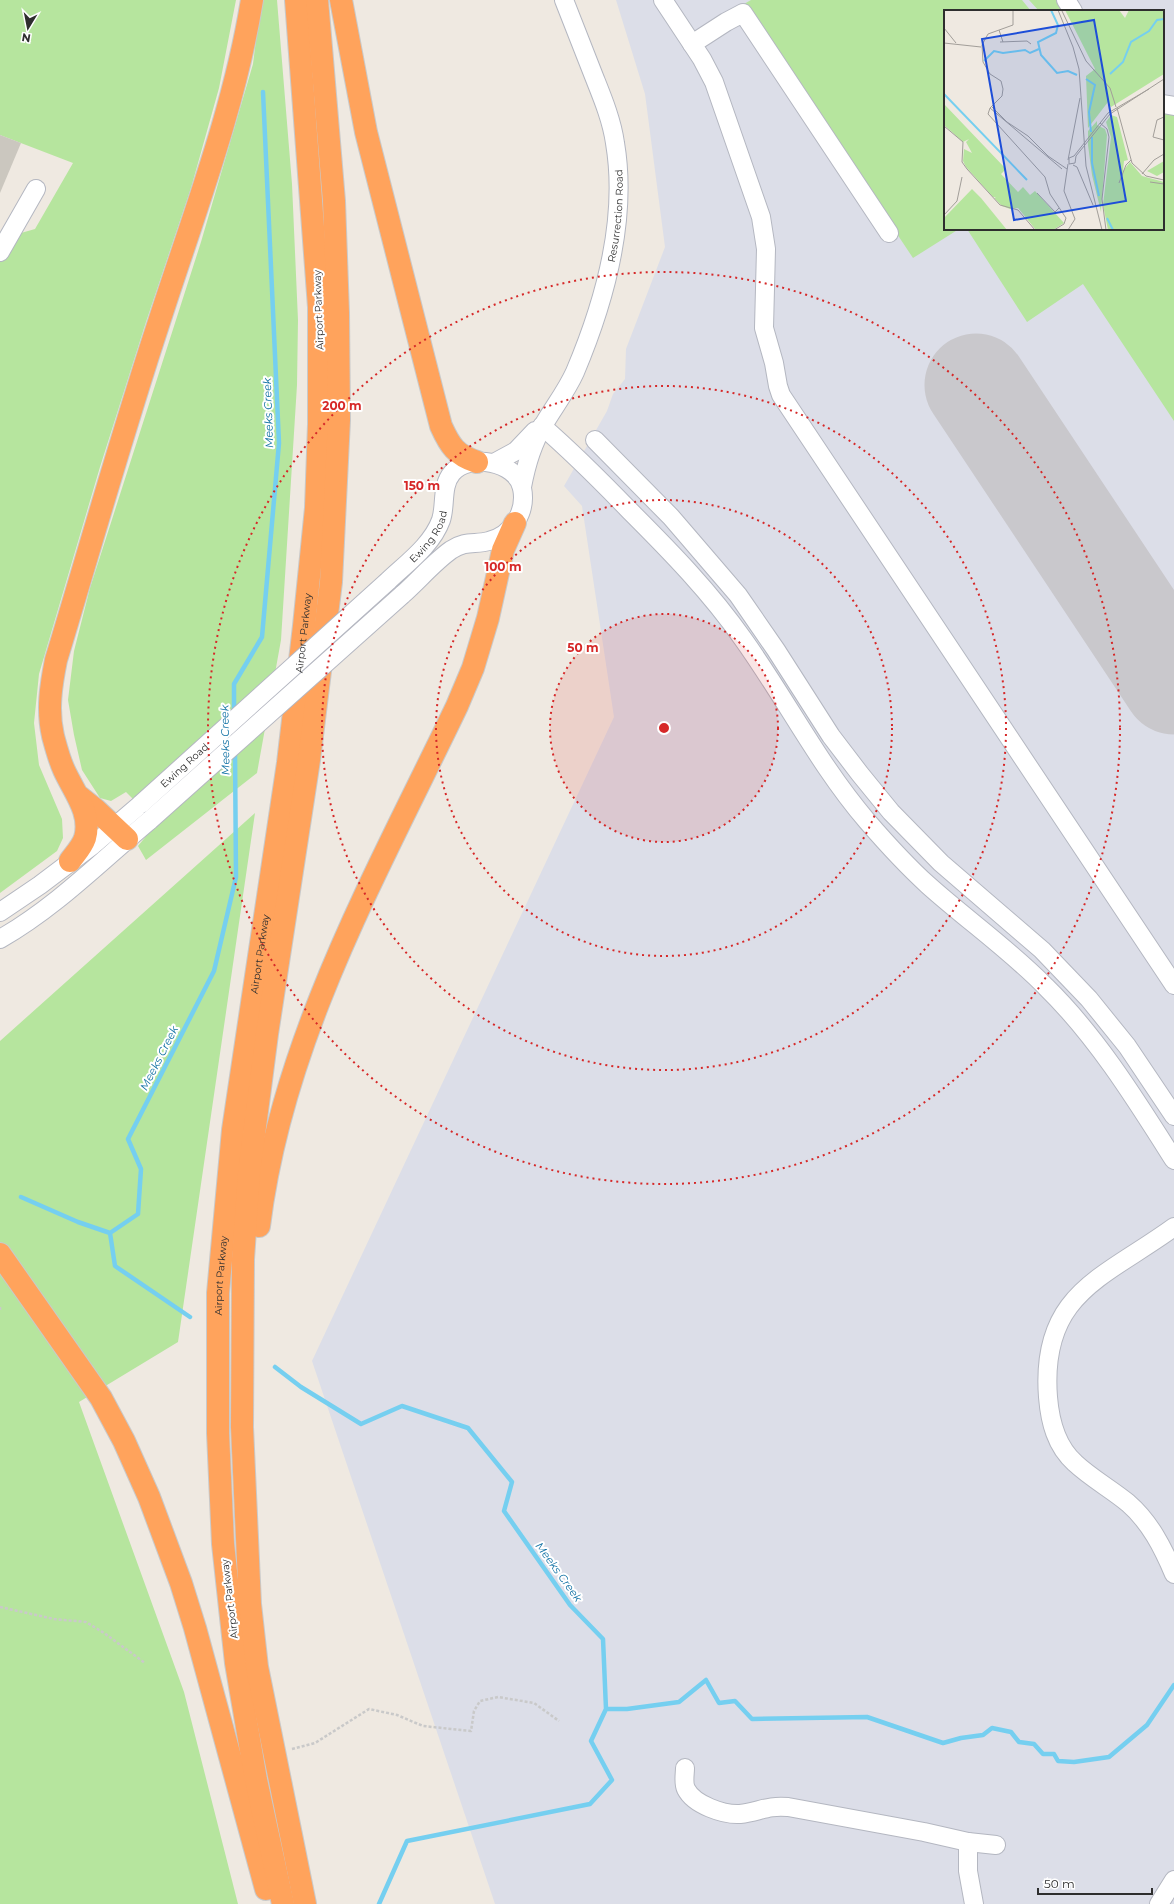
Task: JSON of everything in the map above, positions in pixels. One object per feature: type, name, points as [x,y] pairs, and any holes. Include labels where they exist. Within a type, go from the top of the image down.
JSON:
[{"type":"highway","points":[[70,861],[84,840],[87,824],[80,797],[64,770],[53,734],[50,717],[50,695],[56,660],[156,329],[230,102],[242,57],[252,0]]},
{"type":"highway","name":"Airport Parkway","points":[[284,1904],[256,1780],[236,1663],[223,1544],[218,1433],[218,1293],[234,1130],[288,763],[316,508],[319,424],[319,307],[296,0]]},
{"type":"highway","name":"Airport Parkway","points":[[305,1904],[257,1667],[250,1604],[242,1434],[242,1360],[243,1259],[249,1173],[267,1034],[309,760],[331,582],[339,420],[338,313],[332,180],[317,0]]},
{"type":"highway","points":[[341,0],[366,132],[441,426],[447,440],[459,454],[485,462]]},
{"type":"highway","points":[[242,1360],[264,1190],[298,1057],[335,959],[457,706],[470,674],[488,618],[503,550],[515,523]]},
{"type":"highway","points":[[80,797],[121,833]]},
{"type":"highway","points":[[0,1254],[101,1398],[124,1441],[148,1497],[181,1583],[195,1628],[270,1904]]},
{"type":"street","name":"Resurrection Road","points":[[522,487],[527,461],[542,426],[574,375],[589,337],[603,295],[615,238],[618,205],[618,172],[615,141],[604,104],[564,0]]},
{"type":"street","points":[[663,0],[692,44],[714,82],[761,217],[766,249],[764,328],[781,395],[1174,986]]},
{"type":"street","points":[[1066,0],[1072,10]]},
{"type":"street","points":[[692,44],[743,13],[889,233]]},
{"type":"street","points":[[1164,104],[1174,106]]},
{"type":"street","points":[[0,252],[36,189]]},
{"type":"street","name":"Resurrection Road","points":[[485,462],[516,451],[528,436],[542,426]]},
{"type":"street","points":[[542,426],[600,480],[671,551],[710,596],[752,652],[831,775],[879,835],[926,883],[1020,962],[1071,1014],[1117,1074],[1174,1160]]},
{"type":"street","points":[[595,440],[671,517],[738,595],[776,650],[835,741],[887,806],[941,863],[1042,950],[1089,999],[1127,1046],[1174,1116]]},
{"type":"street","points":[[485,462],[507,469],[516,477],[522,487]]},
{"type":"street","name":"Ewing Road","points":[[0,939],[28,923],[55,902],[121,833],[140,804],[388,581],[424,546],[434,534],[443,512],[446,486],[451,474],[461,466],[485,462]]},
{"type":"street","name":"Ewing Road","points":[[0,912],[40,885],[70,861],[121,833],[150,820],[450,551],[459,545],[473,542],[487,542],[506,534],[522,512],[522,487]]},
{"type":"street","points":[[1174,1227],[1100,1276],[1079,1293],[1071,1302],[1059,1324],[1050,1350],[1047,1374],[1052,1422],[1060,1446],[1075,1463],[1128,1503],[1138,1513],[1155,1535],[1174,1574]]},
{"type":"street","points":[[686,1768],[685,1781],[687,1791],[696,1800],[721,1812],[738,1814],[769,1806],[788,1807],[924,1832],[968,1842],[996,1845]]},
{"type":"street","points":[[968,1842],[968,1871],[974,1904]]},
{"type":"street","points":[[1159,1904],[1174,1880]]},
{"type":"path","points":[[0,1608],[54,1619],[86,1622],[104,1633],[145,1663]]},
{"type":"path","points":[[274,1754],[315,1743],[369,1709],[397,1715],[423,1726],[471,1731],[474,1711],[480,1701],[498,1697],[534,1703],[558,1721]]},
{"type":"shaded area","points":[[616,0],[1174,0],[1174,1904],[495,1904],[312,1361],[614,717],[582,506],[564,486],[607,411],[613,394],[625,379],[626,349],[665,247],[645,94]]},
{"type":"green space","points":[[0,0],[236,0],[219,88],[191,188],[146,322],[100,467],[39,674],[34,723],[39,765],[62,819],[63,838],[57,851],[0,893],[0,239],[35,229],[73,163],[0,135]]},
{"type":"green space","points":[[261,0],[277,0],[292,184],[298,320],[297,385],[281,640],[257,773],[146,860],[138,846],[157,823],[126,792],[111,801],[100,798],[82,770],[68,700],[74,651],[90,588],[201,242],[253,64]]},
{"type":"green space","points":[[751,0],[1022,0],[1030,10],[944,10],[944,230],[957,230],[913,258],[744,4]]},
{"type":"green space","points":[[1029,0],[1060,0],[1066,10],[1038,10]]},
{"type":"green space","points":[[1164,110],[1174,112],[1174,421],[1083,284],[1027,322],[968,230],[1164,230]]},
{"type":"green space","points":[[255,813],[178,1342],[79,1402],[184,1692],[238,1904],[0,1904],[0,1041]]},
{"type":"building","points":[[0,135],[21,143],[0,193]]},
{"type":"waterway","name":"Meeks Creek","points":[[234,714],[234,684],[262,637],[279,443],[263,92]]},
{"type":"waterway","name":"Meeks Creek","points":[[190,1317],[115,1266],[110,1233],[138,1214],[141,1169],[128,1139],[214,971],[236,877],[235,751]]},
{"type":"waterway","points":[[21,1197],[78,1222],[110,1233]]},
{"type":"waterway","name":"Meeks Creek","points":[[275,1367],[301,1387],[361,1424],[402,1406],[468,1428],[512,1482],[504,1511],[570,1605],[603,1639],[606,1709],[591,1741],[612,1780],[590,1804],[407,1841],[379,1904]]},
{"type":"waterway","points":[[606,1709],[627,1709],[679,1702],[706,1680],[719,1703],[735,1701],[752,1719],[867,1717],[943,1743],[961,1738],[983,1735],[992,1728],[1011,1732],[1019,1742],[1034,1744],[1043,1754],[1054,1754],[1058,1761],[1074,1762],[1109,1757],[1147,1725],[1174,1685]]},
{"type":"runway","points":[[976,385],[1174,683]]}]
